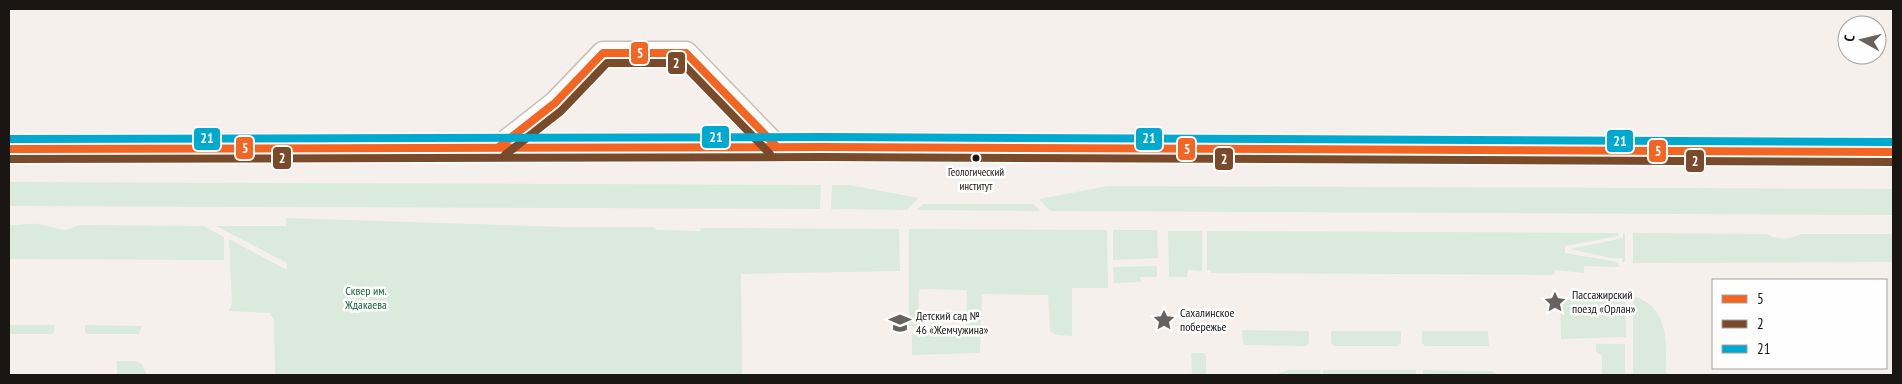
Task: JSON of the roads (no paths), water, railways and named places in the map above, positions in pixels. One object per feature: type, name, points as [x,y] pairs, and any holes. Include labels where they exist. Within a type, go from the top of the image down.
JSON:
[{"type":"main road","points":[[9,149],[777,147],[1893,152]]},
{"type":"street","points":[[499,147],[555,103],[603,52],[686,53],[777,147]]},
{"type":"place","name":"Геологический институт","points":[[976,158]]},
{"type":"place","name":"Пассажирский поезд «Орлан»","points":[[1555,302]]},
{"type":"place","name":"Сахалинское побережье","points":[[1164,320]]},
{"type":"place","name":"Детский сад № 46 «Жемчужина»","points":[[900,323]]},
{"type":"park label","name":"Сквер им. Ждакаева","points":[[366,298]]}]
